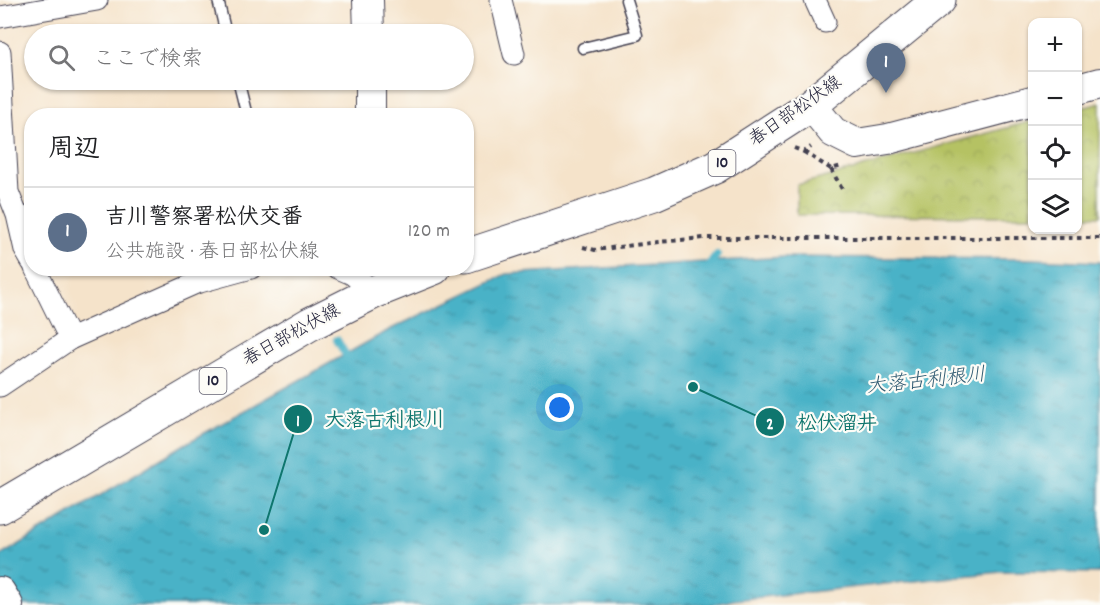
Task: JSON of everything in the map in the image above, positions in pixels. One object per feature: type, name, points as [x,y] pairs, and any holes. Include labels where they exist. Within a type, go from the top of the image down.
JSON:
[{"type":"main road","name":"春日部松伏線","points":[[474,253],[654,194],[715,167],[811,105],[939,0]]},
{"type":"main road","name":"春日部松伏線","points":[[0,507],[310,324],[374,280],[394,276]]},
{"type":"street","points":[[0,17],[97,0]]},
{"type":"street","points":[[368,0],[369,24]]},
{"type":"street","points":[[501,0],[514,54]]},
{"type":"street","points":[[815,0],[825,22]]},
{"type":"street","points":[[0,52],[8,192],[24,212]]},
{"type":"street","points":[[1082,88],[1100,83]]},
{"type":"street","points":[[369,90],[370,108]]},
{"type":"street","points":[[811,105],[833,132],[857,144],[878,141],[1028,102]]},
{"type":"street","points":[[39,276],[69,339]]},
{"type":"street","points":[[0,386],[69,339],[196,284],[224,276]]},
{"type":"street","points":[[359,276],[374,280]]},
{"type":"street","points":[[0,592],[8,605]]},
{"type":"lane","points":[[218,0],[224,24]]},
{"type":"lane","points":[[583,48],[637,35],[626,0]]},
{"type":"lane","points":[[240,90],[245,108]]},
{"type":"path","points":[[789,146],[804,152],[833,132]]},
{"type":"path","points":[[831,169],[842,189]]},
{"type":"path","points":[[578,244],[584,248],[596,250],[704,238],[1100,238]]},
{"type":"green space","points":[[1100,103],[1100,216],[1082,216],[1082,108]]},
{"type":"green space","points":[[1028,122],[1028,216],[797,215],[797,185]]},
{"type":"water","points":[[786,257],[1034,259],[1100,262],[1100,573],[1001,572],[734,600],[712,605],[0,605],[0,556],[185,444],[389,330],[506,274]]},
{"type":"waterway","points":[[706,268],[717,255]]},
{"type":"waterway","points":[[337,340],[350,362]]},
{"type":"place","name":"吉川警察署松伏交番","points":[[886,93]]},
{"type":"place","name":"松伏溜井","points":[[693,387]]},
{"type":"place","name":"大落古利根川","points":[[264,530]]}]
